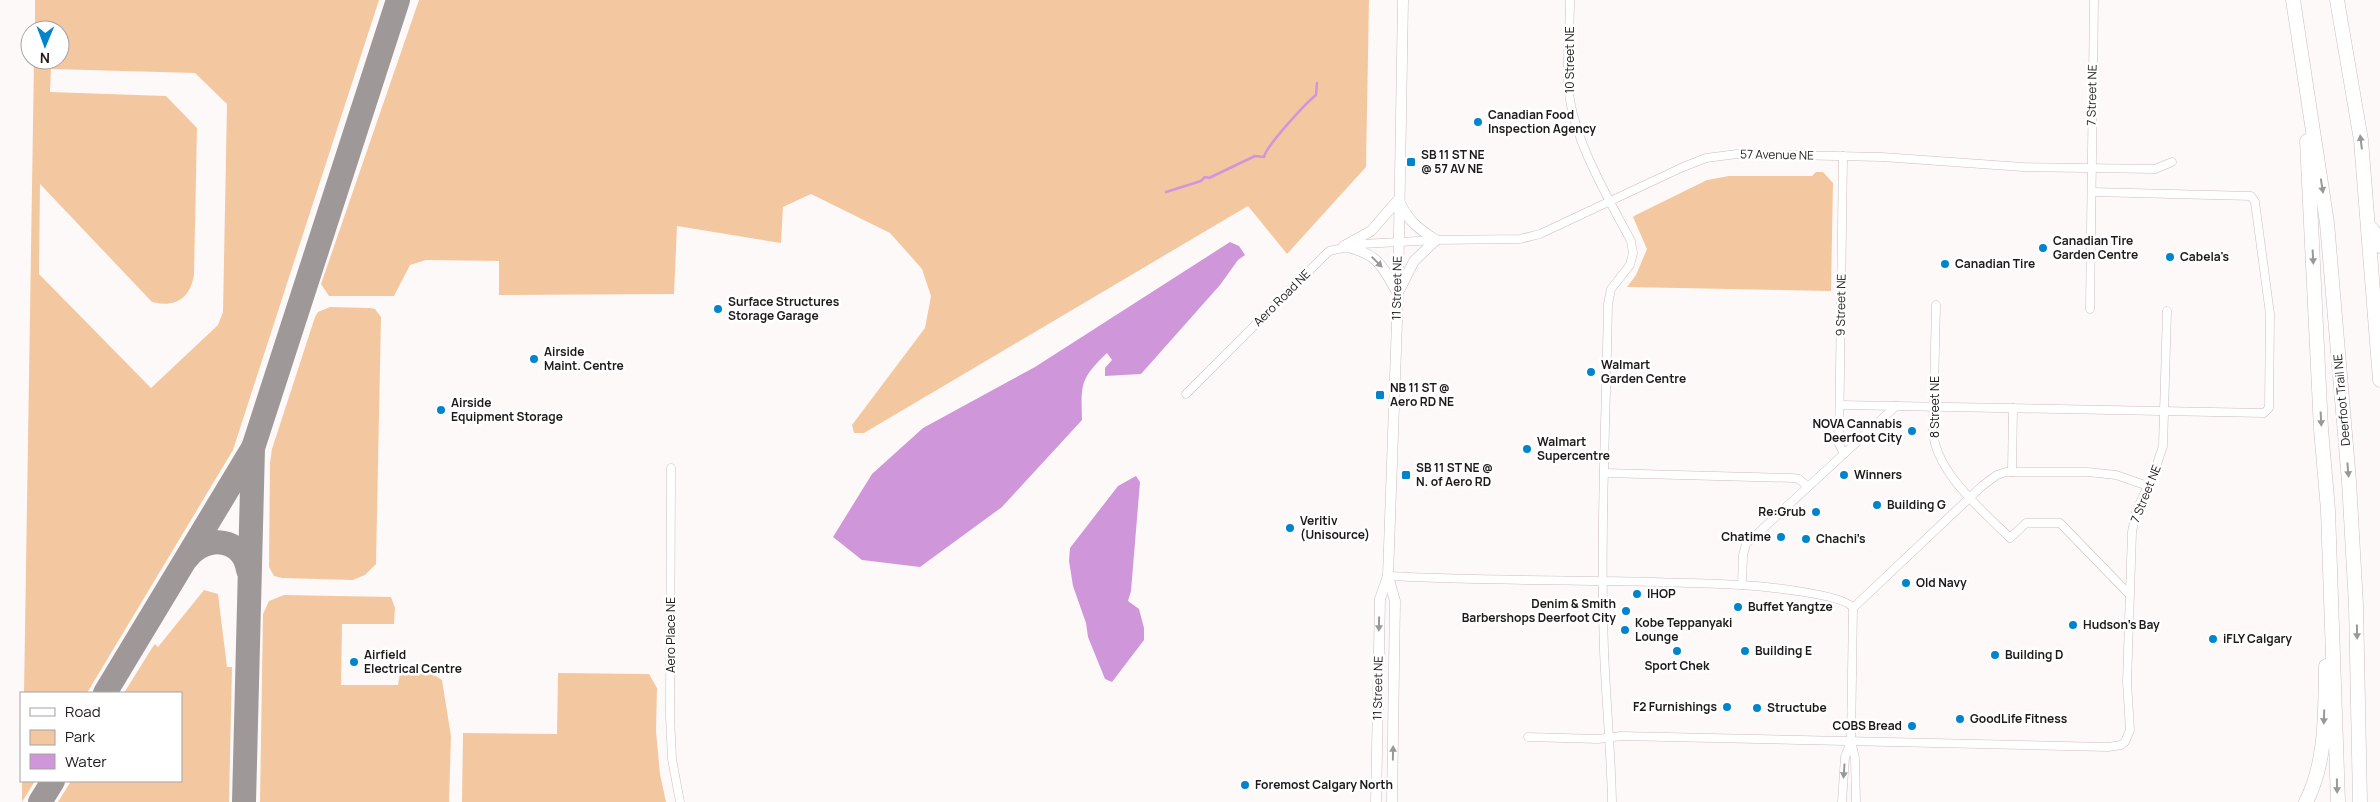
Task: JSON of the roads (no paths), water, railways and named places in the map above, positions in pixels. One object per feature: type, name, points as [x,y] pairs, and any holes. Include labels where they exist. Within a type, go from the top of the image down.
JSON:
[{"type":"highway","points":[[2287,0],[2307,139],[2328,510],[2338,802]]},
{"type":"highway","name":"Deerfoot Trail NE","points":[[2293,0],[2328,223],[2356,596],[2360,802]]},
{"type":"highway","points":[[2337,0],[2361,140],[2380,380]]},
{"type":"highway","points":[[2368,226],[2379,239],[2380,246]]},
{"type":"highway","points":[[2306,802],[2319,766],[2324,732],[2325,570],[2328,510]]},
{"type":"street","name":"11 Street NE","points":[[1376,802],[1380,599],[1388,576],[1398,293],[1398,200],[1403,0]]},
{"type":"street","name":"10 Street NE","points":[[1570,0],[1568,81],[1572,109],[1579,134],[1610,202],[1631,241],[1633,253],[1630,265],[1610,288],[1608,304],[1604,651],[1611,736],[1612,802]]},
{"type":"street","name":"7 Street NE","points":[[2090,309],[2094,0]]},
{"type":"street","name":"57 Avenue NE","points":[[1398,243],[1436,240],[1520,239],[1556,228],[1683,166],[1706,158],[1737,154],[1842,156],[2023,167],[2155,169],[2172,162]]},
{"type":"street","name":"9 Street NE","points":[[1842,156],[1839,444],[1844,454]]},
{"type":"street","points":[[1840,404],[2264,413],[2269,408],[2270,314],[2255,202],[2251,196],[2092,192]]},
{"type":"street","points":[[1344,246],[1371,231],[1398,200],[1407,218],[1415,227],[1436,240],[1414,261],[1398,293]]},
{"type":"street","name":"Aero Road NE","points":[[1186,394],[1329,251],[1344,246],[1398,243]]},
{"type":"street","points":[[1344,246],[1364,251],[1380,263],[1398,293]]},
{"type":"street","name":"8 Street NE","points":[[1936,305],[1934,406],[1936,451],[1970,498],[2010,538],[2026,523],[2060,523],[2129,594]]},
{"type":"street","name":"7 Street NE","points":[[1851,741],[2114,747],[2122,745],[2128,736],[2129,594],[2133,526],[2136,512],[2163,446],[2167,311]]},
{"type":"street","points":[[1742,585],[1743,556],[1746,544],[1896,406]]},
{"type":"street","points":[[2012,472],[2013,408]]},
{"type":"street","name":"Aero Place NE","points":[[671,468],[670,716],[672,759],[680,802]]},
{"type":"street","points":[[1856,802],[1855,758],[1851,741],[1853,608],[1989,479],[1997,475],[2012,472],[2101,472],[2116,474],[2148,486]]},
{"type":"street","points":[[1605,473],[1793,478],[1799,479],[1808,487]]},
{"type":"street","name":"11 Street NE","points":[[1388,576],[1395,601],[1392,802]]},
{"type":"street","points":[[1388,576],[1742,585],[1830,596],[1845,601],[1853,608]]},
{"type":"street","points":[[1378,718],[1382,802]]},
{"type":"street","points":[[1528,737],[1598,739],[1611,736],[1851,741]]},
{"type":"street","points":[[1842,802],[1846,756],[1851,741]]},
{"type":"water","points":[[1230,242],[1239,246],[1245,255],[1238,260],[1220,285],[1141,374],[1105,376],[1105,368],[1112,360],[1107,353],[1092,369],[1087,376],[1082,390],[1082,420],[1002,507],[920,567],[862,560],[833,537],[872,474],[923,428],[1035,367]]},
{"type":"water","points":[[1136,476],[1140,482],[1131,591],[1128,601],[1139,609],[1144,628],[1144,640],[1112,682],[1105,679],[1088,637],[1086,623],[1073,586],[1069,561],[1070,548],[1118,486]]},
{"type":"waterway","points":[[1166,192],[1201,181],[1205,177],[1209,178],[1255,156],[1264,157],[1279,135],[1316,95],[1317,83]]},
{"type":"place","name":"Canadian Food Inspection Agency","points":[[1478,122]]},
{"type":"place","name":"SB 11 ST NE @ 57 AV NE","points":[[1411,162]]},
{"type":"place","name":"Canadian Tire Garden Centre","points":[[2043,248]]},
{"type":"place","name":"Cabela's","points":[[2170,257]]},
{"type":"place","name":"Canadian Tire","points":[[1945,264]]},
{"type":"place","name":"Surface Structures Storage Garage","points":[[718,309]]},
{"type":"place","name":"Airside Maint. Centre","points":[[534,359]]},
{"type":"place","name":"Walmart Garden Centre","points":[[1591,372]]},
{"type":"place","name":"NB 11 ST @ Aero RD NE","points":[[1380,395]]},
{"type":"place","name":"Airside Equipment Storage","points":[[441,410]]},
{"type":"place","name":"NOVA Cannabis Deerfoot City","points":[[1912,431]]},
{"type":"place","name":"Walmart Supercentre","points":[[1527,449]]},
{"type":"place","name":"SB 11 ST NE @ N. of Aero RD","points":[[1406,475]]},
{"type":"place","name":"Winners","points":[[1844,475]]},
{"type":"place","name":"Building G","points":[[1877,505]]},
{"type":"place","name":"Re:Grub","points":[[1816,512]]},
{"type":"place","name":"Veritiv (Unisource)","points":[[1290,528]]},
{"type":"place","name":"Chatime","points":[[1781,537]]},
{"type":"place","name":"Chachi’s","points":[[1806,539]]},
{"type":"place","name":"Old Navy","points":[[1906,583]]},
{"type":"place","name":"IHOP","points":[[1637,594]]},
{"type":"place","name":"Buffet Yangtze","points":[[1738,607]]},
{"type":"place","name":"Denim & Smith Barbershops Deerfoot City","points":[[1626,611]]},
{"type":"place","name":"Hudson's Bay","points":[[2073,625]]},
{"type":"place","name":"Kobe Teppanyaki Lounge","points":[[1625,630]]},
{"type":"place","name":"iFLY Calgary","points":[[2213,639]]},
{"type":"place","name":"Sport Chek","points":[[1677,651]]},
{"type":"place","name":"Building E","points":[[1745,651]]},
{"type":"place","name":"Building D","points":[[1995,655]]},
{"type":"place","name":"Airfield Electrical Centre","points":[[354,662]]},
{"type":"place","name":"F2 Furnishings","points":[[1727,707]]},
{"type":"place","name":"Structube","points":[[1757,708]]},
{"type":"place","name":"GoodLife Fitness","points":[[1960,719]]},
{"type":"place","name":"COBS Bread","points":[[1912,726]]},
{"type":"place","name":"Foremost Calgary North","points":[[1245,785]]}]
